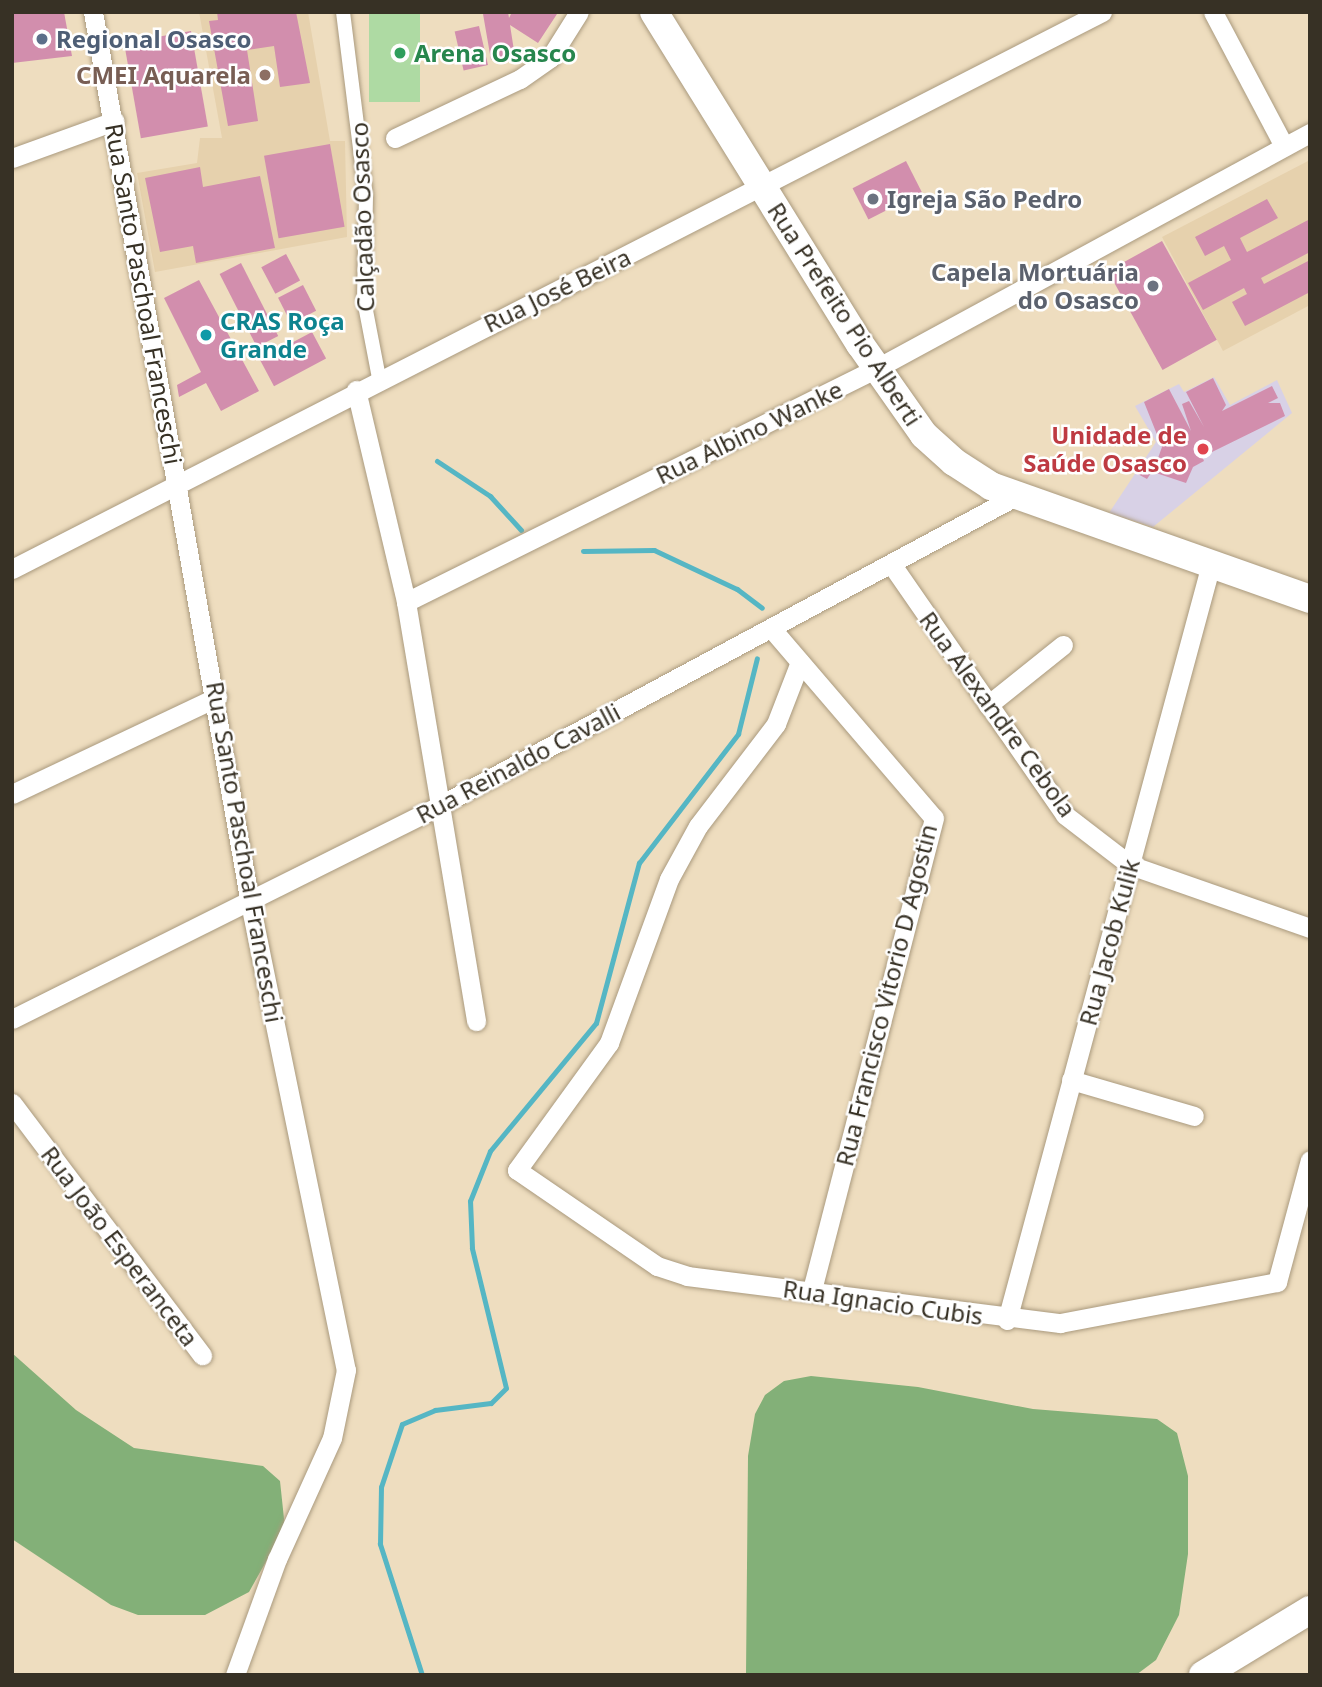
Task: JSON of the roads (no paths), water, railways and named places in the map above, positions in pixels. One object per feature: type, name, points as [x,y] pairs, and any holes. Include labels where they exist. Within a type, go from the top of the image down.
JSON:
[{"type":"main road","name":"Rua Prefeito Pio Alberti","points":[[654,12],[877,368],[924,435],[954,462],[1018,495],[1310,599]]},
{"type":"main road","points":[[1203,1675],[1310,1611]]},
{"type":"street","name":"Rua Santo Paschoal Franceschi","points":[[93,12],[217,697],[250,903],[346,1370],[332,1438],[277,1559],[236,1675]]},
{"type":"street","name":"Calçadão Osasco","points":[[343,12],[366,197],[364,300],[379,378]]},
{"type":"street","points":[[395,138],[520,79],[550,58],[579,12]]},
{"type":"street","name":"Rua José Beira","points":[[12,569],[178,480],[763,188],[1102,12]]},
{"type":"street","points":[[1213,12],[1284,146]]},
{"type":"street","points":[[12,158],[114,121]]},
{"type":"street","name":"Rua Albino Wanke","points":[[406,602],[877,368],[1310,133]]},
{"type":"street","points":[[356,390],[406,602],[437,807],[476,1021]]},
{"type":"street","name":"Rua Reinaldo Cavalli","points":[[12,1019],[250,903],[437,807],[1018,495]]},
{"type":"street","name":"Rua Jacob Kulik","points":[[1007,1320],[1211,564]]},
{"type":"street","name":"Rua Alexandre Cebola","points":[[892,565],[1065,816],[1130,865],[1310,928]]},
{"type":"street","name":"Rua Francisco Vitorio D Agostin","points":[[771,628],[933,818],[812,1291]]},
{"type":"street","points":[[988,705],[1063,645]]},
{"type":"street","name":"Rua Ignacio Cubis","points":[[800,662],[776,724],[698,826],[669,878],[609,1043],[517,1170],[657,1266],[687,1276],[812,1291],[1007,1320],[1060,1323],[1277,1282],[1310,1160]]},
{"type":"street","points":[[12,794],[217,697]]},
{"type":"street","points":[[1072,1080],[1194,1116]]},
{"type":"street","name":"Rua João Esperanceta","points":[[12,1102],[202,1355]]},
{"type":"waterway","points":[[437,461],[490,496],[521,530]]},
{"type":"waterway","points":[[583,551],[654,550],[737,589],[762,608]]},
{"type":"waterway","points":[[422,1675],[380,1544],[381,1487],[402,1424],[435,1410],[491,1403],[506,1388],[472,1248],[470,1201],[490,1151],[596,1023],[639,863],[738,734],[757,658]]},
{"type":"place","name":"Regional Osasco","points":[[42,39]]},
{"type":"place","name":"Arena Osasco","points":[[400,53]]},
{"type":"place","name":"CMEI Aquarela","points":[[265,75]]},
{"type":"place","name":"Igreja São Pedro","points":[[873,199]]},
{"type":"place","name":"Capela Mortuária do Osasco","points":[[1153,286]]},
{"type":"place","name":"CRAS Roça Grande","points":[[206,335]]},
{"type":"place","name":"Unidade de Saúde Osasco","points":[[1203,449]]}]
